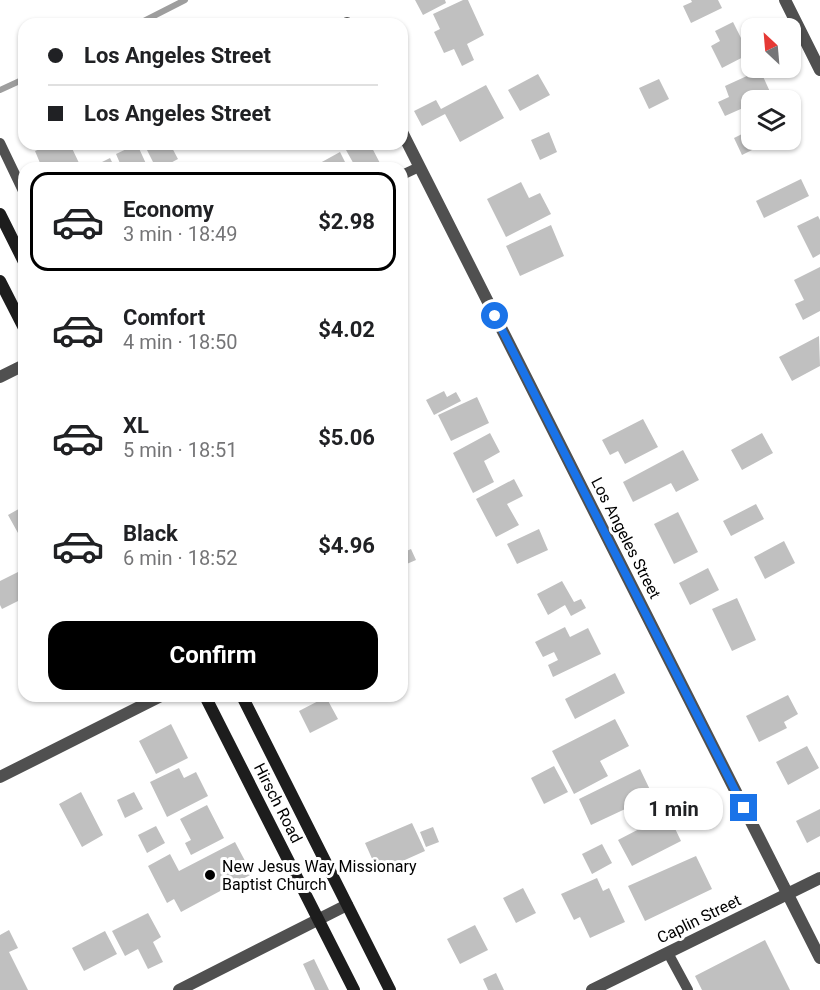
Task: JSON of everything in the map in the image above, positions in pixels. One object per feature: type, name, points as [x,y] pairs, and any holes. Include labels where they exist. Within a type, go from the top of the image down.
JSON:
[{"type":"main road","points":[[0,214],[18,250]]},
{"type":"main road","points":[[0,281],[18,316]]},
{"type":"main road","name":"Hirsch Road","points":[[208,702],[354,990]]},
{"type":"main road","name":"Hirsch Road","points":[[245,702],[390,990]]},
{"type":"street","points":[[785,0],[820,70]]},
{"type":"street","name":"Los Angeles Street","points":[[408,144],[820,958]]},
{"type":"street","points":[[0,377],[18,368]]},
{"type":"street","points":[[0,777],[149,702]]},
{"type":"street","name":"Caplin Street","points":[[592,990],[820,878]]},
{"type":"street","points":[[179,990],[347,905]]},
{"type":"lane","points":[[0,143],[18,180]]},
{"type":"lane","points":[[408,172],[419,166]]},
{"type":"lane","points":[[668,953],[688,990]]},
{"type":"building","points":[[415,0],[445,0],[446,3],[423,15]]},
{"type":"building","points":[[463,0],[468,0],[484,35],[467,44],[474,60],[462,66],[454,49],[444,53],[434,32],[440,29],[433,14]]},
{"type":"building","points":[[691,0],[718,0],[722,8],[691,23],[683,6],[692,2]]},
{"type":"building","points":[[733,22],[741,38],[741,58],[722,68],[711,46],[720,41],[715,31]]},
{"type":"building","points":[[538,74],[550,95],[520,111],[508,90]]},
{"type":"building","points":[[742,78],[764,78],[769,90],[741,90],[741,109],[725,116],[718,102],[729,97],[725,86]]},
{"type":"building","points":[[659,79],[669,99],[649,109],[639,88]]},
{"type":"building","points":[[486,85],[504,118],[460,142],[445,114],[422,126],[414,111],[436,100],[441,109]]},
{"type":"building","points":[[549,132],[557,152],[540,160],[531,140]]},
{"type":"building","points":[[741,134],[741,150],[752,150],[742,155],[734,138]]},
{"type":"building","points":[[73,150],[79,162],[40,162],[35,151]]},
{"type":"building","points":[[124,150],[140,150],[145,162],[119,162],[116,154]]},
{"type":"building","points":[[147,150],[173,150],[178,159],[172,162],[153,162]]},
{"type":"building","points":[[346,150],[373,150],[379,162],[353,162]]},
{"type":"building","points":[[340,152],[345,162],[322,162]]},
{"type":"building","points":[[801,179],[809,196],[764,218],[756,201]]},
{"type":"building","points":[[521,182],[529,198],[540,193],[551,214],[506,237],[487,199]]},
{"type":"building","points":[[818,216],[820,254],[813,258],[797,226]]},
{"type":"building","points":[[551,225],[564,256],[520,276],[506,246]]},
{"type":"building","points":[[820,267],[820,311],[803,320],[795,304],[804,300],[794,280]]},
{"type":"building","points":[[819,336],[820,366],[792,381],[779,357]]},
{"type":"building","points":[[444,391],[447,397],[456,392],[461,401],[434,415],[426,400]]},
{"type":"building","points":[[477,397],[489,423],[451,441],[438,415]]},
{"type":"building","points":[[643,419],[658,447],[625,464],[618,451],[610,455],[602,440]]},
{"type":"building","points":[[490,433],[500,452],[484,461],[494,482],[473,493],[453,453]]},
{"type":"building","points":[[762,433],[773,453],[742,470],[731,450]]},
{"type":"building","points":[[683,450],[699,480],[676,492],[671,483],[633,502],[623,482]]},
{"type":"building","points":[[514,479],[523,496],[507,504],[519,525],[496,537],[476,499]]},
{"type":"building","points":[[756,504],[764,519],[731,536],[723,521]]},
{"type":"building","points":[[18,509],[18,533],[8,515]]},
{"type":"building","points":[[678,512],[698,552],[674,564],[654,524]]},
{"type":"building","points":[[539,529],[548,550],[517,564],[507,544]]},
{"type":"building","points":[[784,541],[795,563],[765,579],[754,557]]},
{"type":"building","points":[[411,549],[416,560],[408,563],[408,550]]},
{"type":"building","points":[[708,568],[719,590],[690,605],[679,583]]},
{"type":"building","points":[[18,572],[18,601],[2,609],[0,605],[0,581]]},
{"type":"building","points":[[562,581],[574,602],[581,599],[586,608],[571,616],[565,605],[548,615],[537,594]]},
{"type":"building","points":[[737,598],[756,640],[732,651],[712,609]]},
{"type":"building","points":[[565,627],[570,637],[588,628],[601,654],[553,677],[548,665],[558,660],[554,652],[543,657],[535,642]]},
{"type":"building","points":[[615,673],[625,693],[575,719],[565,699]]},
{"type":"building","points":[[788,695],[798,714],[784,722],[787,728],[759,742],[746,716]]},
{"type":"building","points":[[316,702],[329,702],[338,719],[310,733],[299,711]]},
{"type":"building","points":[[615,719],[629,746],[600,761],[608,776],[574,794],[552,751]]},
{"type":"building","points":[[171,724],[188,758],[156,774],[139,741]]},
{"type":"building","points":[[807,746],[819,768],[788,785],[776,762]]},
{"type":"building","points":[[554,766],[568,792],[544,804],[531,778]]},
{"type":"building","points":[[179,768],[184,778],[196,772],[208,796],[167,817],[150,782]]},
{"type":"building","points":[[640,769],[653,796],[591,825],[579,799]]},
{"type":"building","points":[[81,792],[103,835],[82,847],[59,804]]},
{"type":"building","points":[[134,792],[143,809],[125,818],[117,800]]},
{"type":"building","points":[[207,805],[224,838],[191,855],[185,843],[191,840],[180,819]]},
{"type":"building","points":[[820,809],[820,836],[807,843],[796,821]]},
{"type":"building","points":[[668,814],[681,841],[632,866],[618,840]]},
{"type":"building","points":[[412,823],[425,851],[378,872],[365,843]]},
{"type":"building","points":[[156,826],[165,843],[147,853],[138,835]]},
{"type":"building","points":[[433,827],[439,842],[426,847],[420,832]]},
{"type":"building","points":[[235,842],[252,874],[181,912],[174,899],[167,903],[148,866],[170,854],[179,871]]},
{"type":"building","points":[[602,844],[612,863],[592,874],[582,854]]},
{"type":"building","points":[[696,856],[712,889],[645,921],[628,886]]},
{"type":"building","points":[[597,878],[603,891],[609,888],[625,922],[590,938],[580,917],[574,920],[561,894]]},
{"type":"building","points":[[523,888],[536,913],[516,923],[503,898]]},
{"type":"building","points":[[148,913],[161,937],[153,942],[163,962],[148,969],[138,949],[125,956],[112,931]]},
{"type":"building","points":[[475,925],[488,950],[460,964],[447,939]]},
{"type":"building","points":[[9,930],[18,948],[9,952],[28,990],[0,990],[0,935]]},
{"type":"building","points":[[105,931],[117,954],[84,971],[72,948]]},
{"type":"building","points":[[765,940],[790,990],[702,990],[695,976]]},
{"type":"building","points":[[314,959],[329,990],[315,990],[303,964]]},
{"type":"building","points":[[496,973],[504,990],[488,990],[483,979]]},
{"type":"waterway","points":[[150,18],[185,0]]},
{"type":"waterway","points":[[0,90],[18,82]]},
{"type":"place","name":"New Jesus Way Missionary Baptist Church","points":[[210,875]]},
{"type":"route","points":[[495,316],[744,808]]}]
